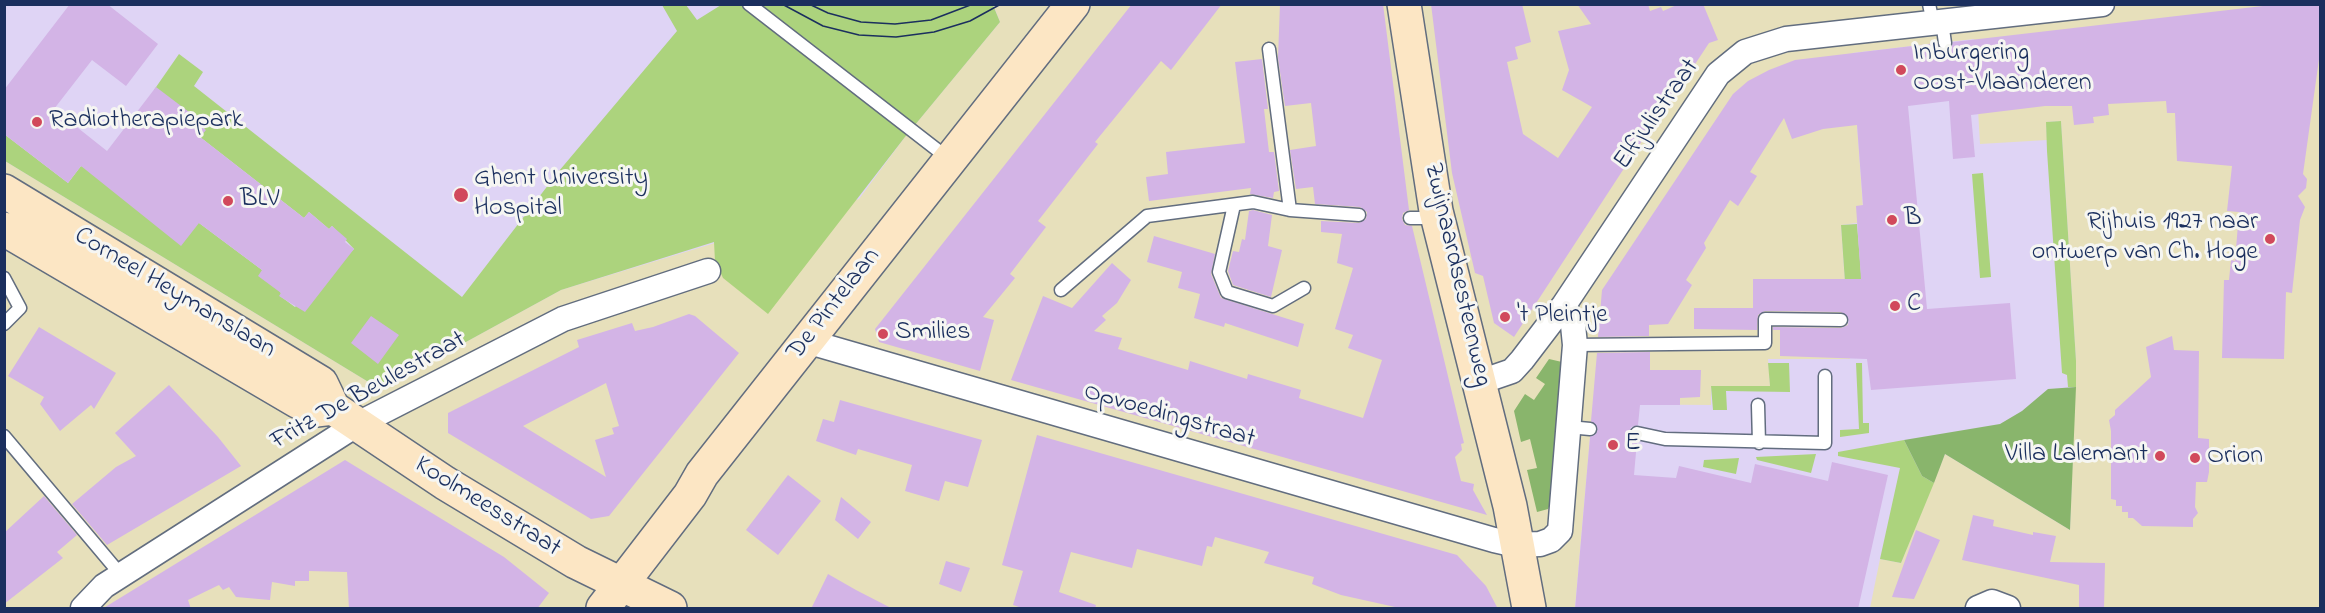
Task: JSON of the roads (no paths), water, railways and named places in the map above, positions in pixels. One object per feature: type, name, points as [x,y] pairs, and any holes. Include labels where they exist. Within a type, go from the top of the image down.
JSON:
[{"type":"street","name":"De Pintelaan","points":[[612,596],[690,495],[702,474],[1073,4]]},
{"type":"street","name":"Zwijnaardsesteenweg","points":[[1404,4],[1424,218],[1480,382],[1510,506],[1529,609]]},
{"type":"street","name":"Elfjulistraat","points":[[1480,382],[1512,371],[1564,305],[1718,74],[1745,52],[1786,39],[2102,4]]},
{"type":"street","name":"Corneel Heymanslaan","points":[[4,191],[321,383],[344,417]]},
{"type":"street","name":"Corneel Heymanslaan","points":[[4,229],[297,401],[316,410],[344,417]]},
{"type":"street","name":"Fritz De Beulestraat","points":[[83,609],[104,586],[344,417],[563,319],[708,272]]},
{"type":"street","points":[[1516,544],[1540,544],[1551,540],[1560,531],[1566,464],[1580,428],[1573,325],[1564,305]]},
{"type":"street","name":"Opvoedingstraat","points":[[806,342],[1516,544]]},
{"type":"street","name":"Koolmeesstraat","points":[[344,417],[568,558],[612,596],[670,609]]},
{"type":"street","points":[[1978,609],[1992,602],[2008,609]]},
{"type":"lane","points":[[749,4],[950,159]]},
{"type":"lane","points":[[1269,49],[1290,210]]},
{"type":"lane","points":[[1061,290],[1147,216],[1253,202],[1290,210],[1359,215]]},
{"type":"lane","points":[[1234,205],[1219,272],[1227,292],[1273,306],[1304,288]]},
{"type":"lane","points":[[4,278],[20,308],[4,324]]},
{"type":"lane","points":[[1575,345],[1765,343],[1765,319],[1841,320]]},
{"type":"lane","points":[[1637,433],[1665,439],[1825,443],[1825,376]]},
{"type":"lane","points":[[1758,405],[1759,443]]},
{"type":"lane","points":[[4,436],[121,575]]},
{"type":"tram line","points":[[782,4],[823,26],[859,35],[896,37],[934,32],[970,21],[1001,4]]},
{"type":"tram line","points":[[809,4],[828,13],[861,22],[895,24],[931,20],[973,4]]},
{"type":"place","name":"Inburgering Oost-Vlaanderen","points":[[1901,70]]},
{"type":"place","name":"Radiotherapiepark","points":[[37,122]]},
{"type":"place","name":"Ghent University Hospital","points":[[461,195]]},
{"type":"place","name":"BLV","points":[[228,201]]},
{"type":"place","name":"B","points":[[1892,220]]},
{"type":"place","name":"Rijhuis 1927 naar ontwerp van Ch. Hoge","points":[[2270,239]]},
{"type":"place","name":"C","points":[[1895,306]]},
{"type":"place","name":"'t Pleintje","points":[[1505,317]]},
{"type":"place","name":"Smilies","points":[[883,334]]},
{"type":"place","name":"E","points":[[1613,445]]},
{"type":"place","name":"Villa Lalemant","points":[[2160,456]]},
{"type":"place","name":"Orion","points":[[2195,458]]}]
